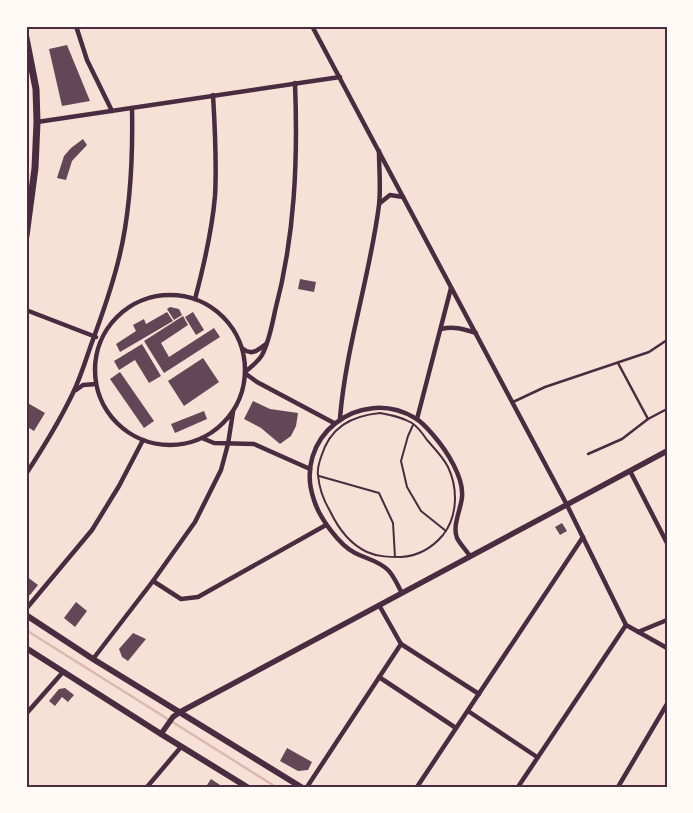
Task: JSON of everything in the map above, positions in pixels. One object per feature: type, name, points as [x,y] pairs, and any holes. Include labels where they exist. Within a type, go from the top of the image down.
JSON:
[{"type":"main road","points":[[26,38],[36,89],[37,122],[35,168],[26,236]]},
{"type":"main road","points":[[26,615],[93,659],[302,787]]},
{"type":"main road","points":[[26,648],[163,732],[181,747],[247,787]]},
{"type":"street","points":[[76,26],[87,60],[112,111]]},
{"type":"street","points":[[312,26],[567,505],[626,625],[667,648]]},
{"type":"street","points":[[37,122],[340,77]]},
{"type":"street","points":[[246,372],[259,359],[267,343],[280,292],[290,240],[296,170],[295,83]]},
{"type":"street","points":[[195,299],[208,249],[214,198],[216,146],[213,96]]},
{"type":"street","points":[[26,474],[51,435],[73,393],[119,262],[126,224],[132,156],[132,108]]},
{"type":"street","points":[[340,418],[343,388],[380,203],[379,150]]},
{"type":"street","points":[[380,203],[390,195],[403,197]]},
{"type":"street","points":[[417,418],[451,288]]},
{"type":"street","points":[[174,295],[195,299],[217,310],[233,327],[243,349],[246,372],[242,394],[233,411],[220,427],[202,438],[173,445],[143,440],[126,431],[112,418],[102,402],[96,384],[96,361],[102,339],[114,320],[131,306],[152,297],[174,295]]},
{"type":"street","points":[[26,310],[102,339]]},
{"type":"street","points":[[440,329],[450,327],[461,328],[476,333]]},
{"type":"street","points":[[243,349],[247,352],[254,352],[267,343]]},
{"type":"street","points":[[246,372],[257,382],[334,423]]},
{"type":"street","points":[[73,393],[83,385],[96,384]]},
{"type":"street","points":[[402,593],[389,571],[379,562],[353,552],[326,525],[314,500],[310,484],[313,454],[323,435],[340,418],[360,409],[380,407],[399,410],[417,418],[435,437],[457,471],[463,496],[455,531],[457,538],[470,556]]},
{"type":"street","points":[[93,659],[153,582],[194,522],[221,470],[228,444],[233,411]]},
{"type":"street","points":[[202,438],[214,443],[254,444],[310,469]]},
{"type":"street","points":[[26,609],[92,530],[120,486],[143,440]]},
{"type":"street","points":[[163,732],[173,717],[180,712],[667,451]]},
{"type":"street","points":[[630,471],[667,543]]},
{"type":"street","points":[[153,582],[181,599],[198,596],[326,525]]},
{"type":"street","points":[[417,787],[583,537]]},
{"type":"street","points":[[379,605],[401,644],[479,694]]},
{"type":"street","points":[[638,632],[667,620]]},
{"type":"street","points":[[518,787],[626,625]]},
{"type":"street","points":[[307,787],[401,644]]},
{"type":"street","points":[[26,714],[63,672]]},
{"type":"street","points":[[379,677],[456,728]]},
{"type":"street","points":[[618,787],[667,704]]},
{"type":"street","points":[[468,711],[537,757]]},
{"type":"street","points":[[147,787],[181,747]]},
{"type":"lane","points":[[513,402],[545,387],[649,352],[667,340]]},
{"type":"lane","points":[[618,363],[648,419]]},
{"type":"lane","points":[[588,454],[622,439],[648,419],[667,408]]},
{"type":"path","points":[[380,413],[397,416],[414,424],[448,465],[454,481],[456,498],[453,515],[446,531],[424,551],[407,557],[382,557],[358,547],[348,538],[335,521],[325,502],[318,475],[319,464],[324,447],[333,433],[346,422],[362,414],[380,413]]},
{"type":"path","points":[[417,418],[408,436],[401,461],[407,487],[421,511],[446,531]]},
{"type":"path","points":[[318,475],[380,493],[393,524],[396,557]]},
{"type":"building","points":[[67,45],[90,101],[62,106],[49,49]]},
{"type":"building","points":[[83,139],[87,145],[72,161],[66,180],[57,178],[64,156]]},
{"type":"building","points":[[300,279],[316,282],[314,292],[298,289]]},
{"type":"building","points":[[170,307],[179,309],[182,315],[174,320],[167,309]]},
{"type":"building","points":[[167,312],[173,321],[120,352],[116,344],[136,331],[133,325],[144,319],[146,324]]},
{"type":"building","points":[[193,312],[204,330],[196,335],[185,317]]},
{"type":"building","points":[[183,316],[188,325],[161,343],[169,357],[214,328],[220,337],[164,373],[144,341]]},
{"type":"building","points":[[142,344],[161,376],[149,383],[135,360],[119,370],[114,361]]},
{"type":"building","points":[[203,358],[219,382],[184,406],[168,381]]},
{"type":"building","points":[[120,372],[154,421],[144,428],[110,379]]},
{"type":"building","points":[[253,401],[270,409],[298,413],[296,426],[291,436],[280,444],[261,428],[244,419]]},
{"type":"building","points":[[26,402],[45,413],[34,431],[26,426]]},
{"type":"building","points":[[204,411],[207,419],[175,433],[171,424]]},
{"type":"building","points":[[562,523],[567,531],[560,535],[555,527]]},
{"type":"building","points":[[26,576],[38,585],[30,595],[26,595]]},
{"type":"building","points":[[76,602],[87,611],[75,627],[64,618]]},
{"type":"building","points":[[133,633],[146,639],[128,661],[122,657],[119,649]]},
{"type":"building","points":[[65,688],[74,695],[68,702],[62,697],[55,706],[49,701],[59,689]]},
{"type":"building","points":[[287,748],[312,762],[308,770],[298,771],[280,761]]},
{"type":"building","points":[[211,779],[223,787],[207,785]]},
{"type":"waterway","points":[[26,630],[276,787]]}]
